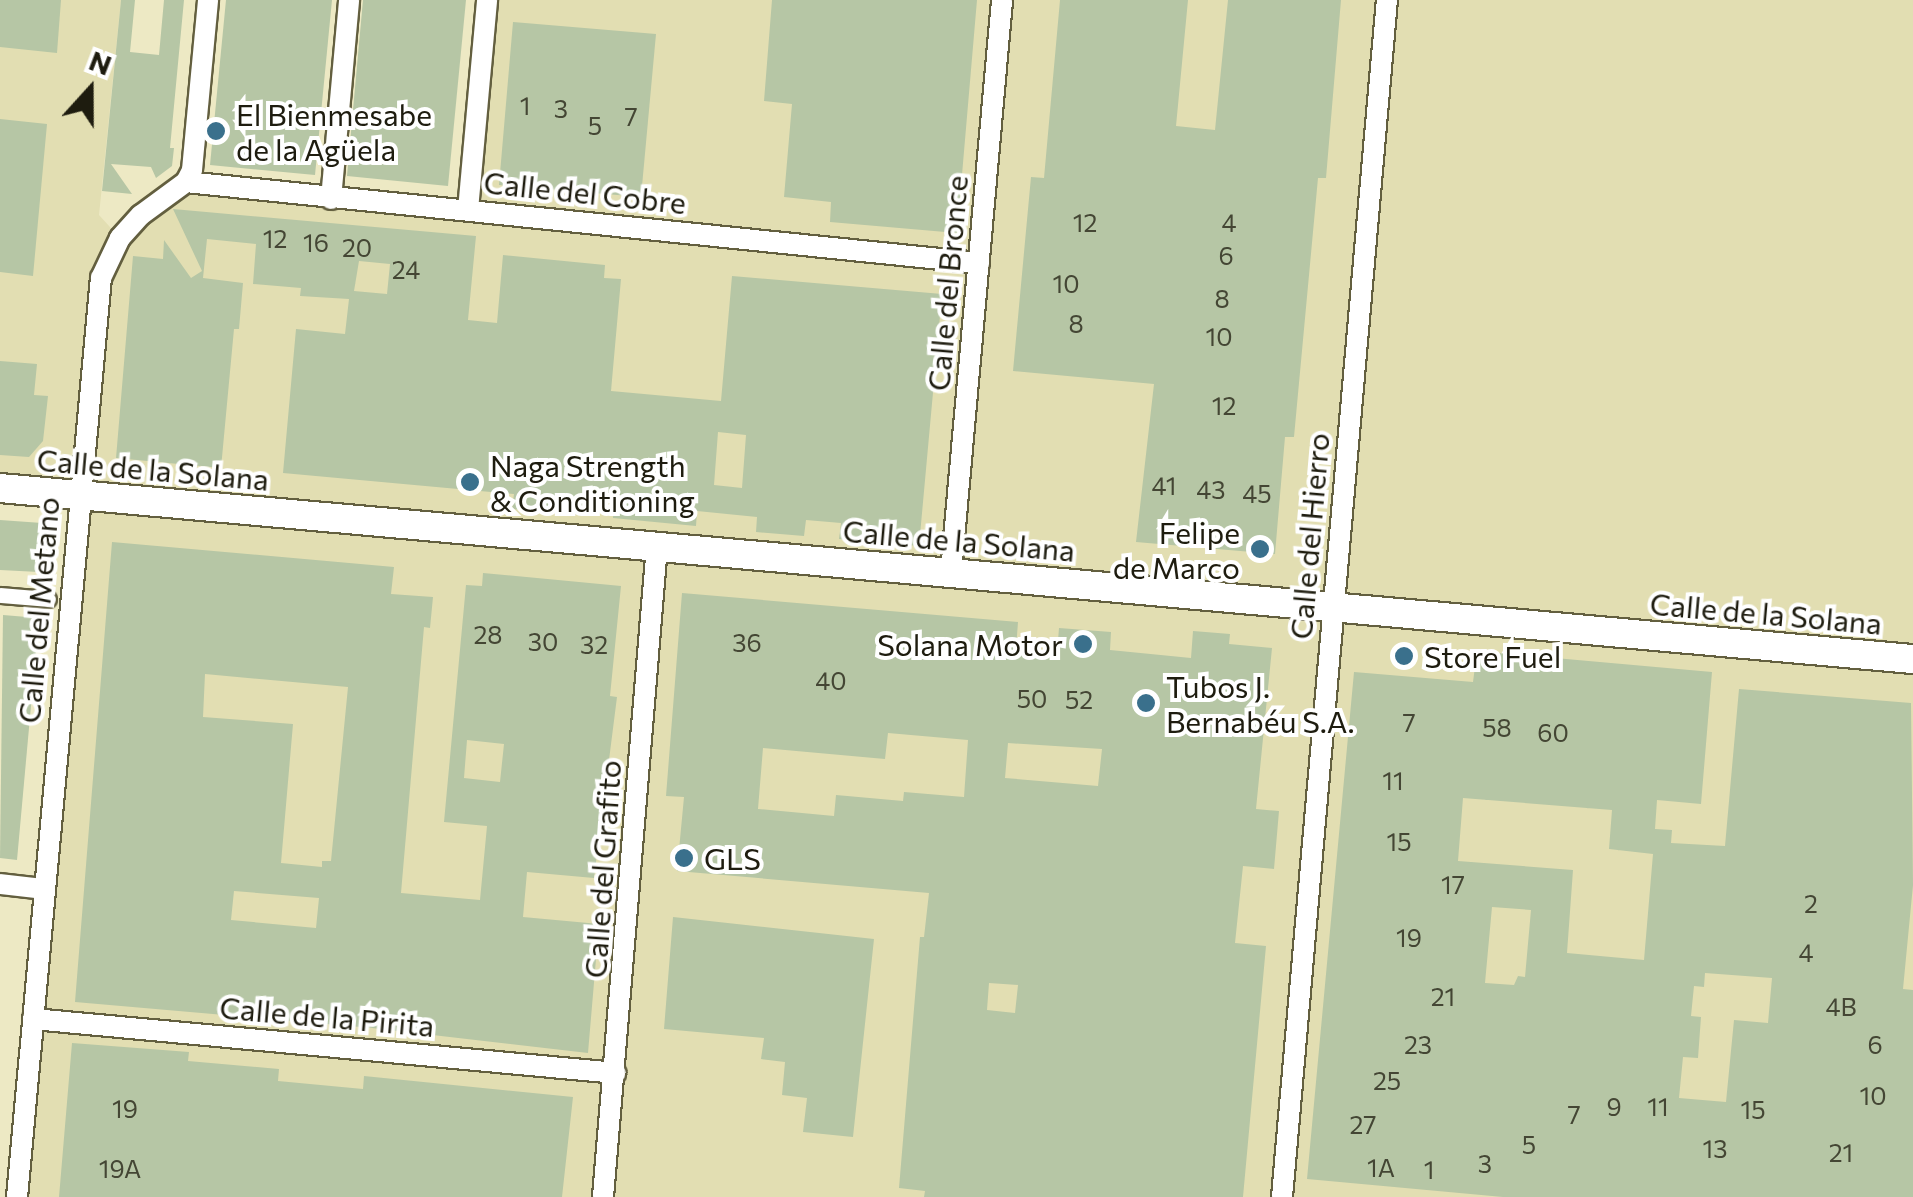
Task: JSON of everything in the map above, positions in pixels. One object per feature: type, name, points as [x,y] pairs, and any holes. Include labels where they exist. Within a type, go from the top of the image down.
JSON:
[{"type":"street","points":[[186,182],[194,155],[208,0]]},
{"type":"street","points":[[332,199],[349,0]]},
{"type":"street","points":[[468,210],[487,0]]},
{"type":"street","name":"Calle del Bronce","points":[[951,572],[1002,0]]},
{"type":"street","name":"Calle del Hierro","points":[[1282,1197],[1387,0]]},
{"type":"street","name":"Calle del Cobre","points":[[186,182],[979,263]]},
{"type":"street","name":"Calle del Metano","points":[[16,1197],[97,304],[108,258],[141,215],[186,182]]},
{"type":"street","name":"Calle de la Solana","points":[[0,488],[1913,659]]},
{"type":"street","name":"Calle del Grafito","points":[[603,1197],[657,546]]},
{"type":"street","points":[[0,595],[48,599]]},
{"type":"street","points":[[0,884],[44,888]]},
{"type":"street","name":"Calle de la Pirita","points":[[33,1019],[616,1073]]},
{"type":"shaded area","points":[[0,0],[121,0],[99,215],[120,238],[186,182],[467,210],[487,0],[1913,0],[1913,1197],[17,1197],[78,495],[0,488]]},
{"type":"building","points":[[0,0],[61,0],[57,53],[0,47]]},
{"type":"building","points":[[121,0],[135,0],[130,52],[159,55],[164,0],[184,0],[170,148],[174,148],[172,166],[156,178],[151,167],[111,164],[132,194],[102,191]]},
{"type":"building","points":[[226,0],[332,0],[315,175],[210,165]]},
{"type":"building","points":[[363,0],[466,0],[448,186],[347,176]]},
{"type":"building","points":[[772,0],[977,0],[957,233],[830,222],[831,202],[784,197],[792,104],[764,101]]},
{"type":"building","points":[[1060,0],[1188,0],[1176,126],[1215,130],[1228,0],[1341,0],[1326,178],[1318,178],[1294,437],[1285,437],[1275,554],[1136,542],[1154,384],[1013,371],[1031,177],[1044,178]]},
{"type":"building","points":[[513,22],[656,34],[641,197],[499,185]]},
{"type":"building","points":[[0,119],[47,124],[33,276],[0,272]]},
{"type":"building","points":[[173,209],[476,236],[468,320],[497,323],[503,255],[605,265],[604,278],[621,279],[611,391],[721,401],[732,276],[942,294],[919,546],[839,539],[841,523],[806,520],[804,536],[756,532],[757,517],[697,511],[696,526],[613,518],[614,503],[586,500],[585,515],[512,509],[514,494],[283,473],[296,329],[345,334],[349,299],[300,296],[301,288],[253,284],[256,244],[207,239],[203,278],[243,283],[239,329],[234,329],[221,468],[116,458],[133,256],[163,259],[164,240],[191,278],[202,271]],"holes":[[[359,261],[390,264],[387,294],[354,291]],[[718,432],[746,435],[742,488],[714,485]]]},
{"type":"building","points":[[0,361],[37,364],[34,395],[48,396],[43,441],[29,457],[0,455]]},
{"type":"building","points":[[0,520],[42,523],[39,572],[0,570]]},
{"type":"building","points":[[112,542],[394,567],[391,594],[433,597],[430,628],[424,627],[401,893],[480,900],[487,826],[444,822],[466,585],[482,586],[483,573],[621,586],[610,696],[617,697],[594,878],[527,872],[523,917],[599,924],[588,1053],[372,1028],[75,1002]],"holes":[[[205,674],[348,687],[331,861],[322,861],[322,867],[281,863],[293,724],[203,717]],[[467,740],[504,744],[500,782],[464,778]],[[234,891],[319,898],[316,928],[231,920]]]},
{"type":"building","points":[[682,593],[1018,622],[1016,649],[1057,653],[1059,628],[1111,632],[1110,650],[1191,658],[1193,631],[1230,634],[1229,644],[1272,648],[1256,809],[1279,811],[1274,869],[1243,866],[1235,943],[1266,946],[1243,1197],[924,1197],[925,1191],[899,1188],[920,937],[924,937],[929,893],[677,871],[684,797],[666,796]],"holes":[[[888,733],[968,740],[964,797],[904,792],[903,801],[836,795],[834,816],[758,809],[763,748],[885,759]],[[1008,743],[1102,749],[1098,786],[1005,778]],[[989,983],[1018,985],[1015,1013],[987,1010]]]},
{"type":"building","points":[[3,615],[39,618],[17,860],[0,858]]},
{"type":"building","points":[[1477,651],[1712,672],[1701,804],[1657,800],[1655,829],[1672,830],[1671,843],[1725,846],[1739,689],[1911,703],[1913,885],[1903,989],[1913,990],[1913,1197],[1503,1197],[1307,1179],[1354,672],[1473,682]],"holes":[[[1463,798],[1612,810],[1609,849],[1653,854],[1644,960],[1567,953],[1573,870],[1458,861]],[[1492,907],[1531,910],[1525,977],[1518,976],[1514,985],[1485,983]],[[1705,973],[1772,978],[1768,1023],[1734,1020],[1726,1102],[1679,1098],[1683,1057],[1698,1058],[1701,1017],[1691,1016],[1694,986],[1704,987]]]},
{"type":"building","points":[[673,917],[874,939],[853,1137],[803,1132],[807,1098],[782,1095],[785,1062],[761,1059],[764,1038],[664,1029]]},
{"type":"building","points":[[72,1043],[189,1052],[188,1061],[279,1069],[278,1081],[363,1089],[364,1076],[573,1097],[562,1197],[59,1197]]},
{"type":"place","name":"El Bienmesabe de la Agüela","points":[[216,131]]},
{"type":"place","name":"Naga Strength & Conditioning","points":[[470,482]]},
{"type":"place","name":"Felipe de Marco","points":[[1260,549]]},
{"type":"place","name":"Solana Motor","points":[[1083,644]]},
{"type":"place","name":"Store Fuel","points":[[1404,656]]},
{"type":"place","name":"Tubos J. Bernabéu S.A.","points":[[1146,703]]},
{"type":"place","name":"GLS","points":[[684,858]]}]
